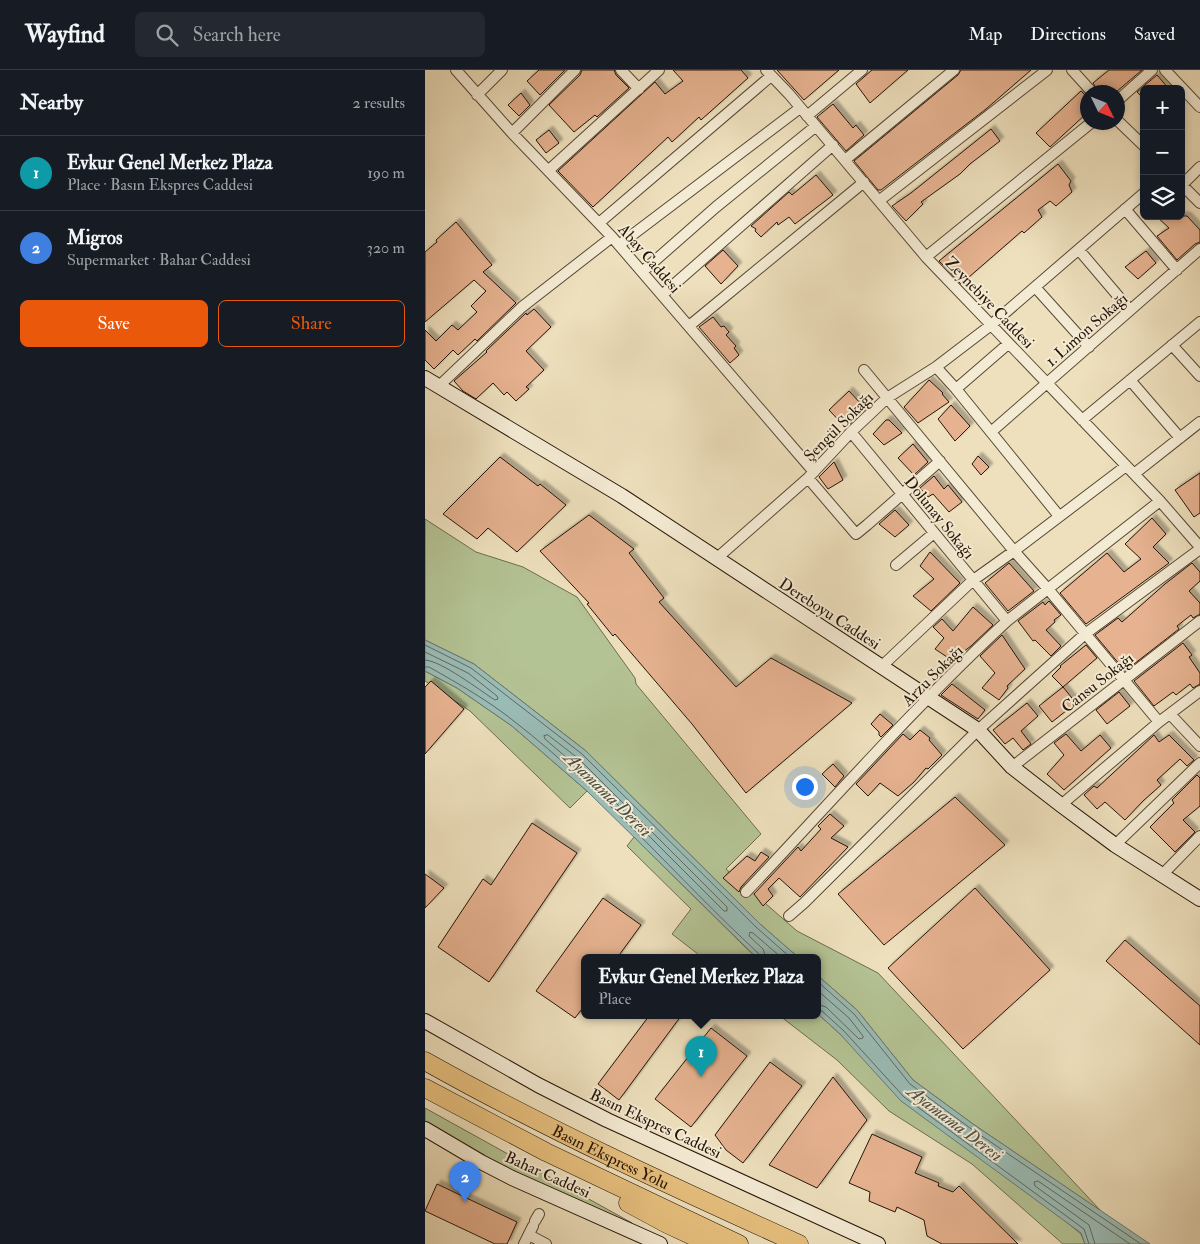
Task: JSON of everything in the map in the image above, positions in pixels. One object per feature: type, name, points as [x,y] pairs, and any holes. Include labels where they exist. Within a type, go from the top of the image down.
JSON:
[{"type":"highway","name":"Basın Ekspress Yolu","points":[[425,1061],[597,1151],[799,1244]]},
{"type":"highway","name":"Basın Ekspress Yolu","points":[[425,1088],[590,1174],[739,1244]]},
{"type":"highway","points":[[590,1174],[635,1208],[710,1244]]},
{"type":"main road","name":"Dereboyu Caddesi","points":[[425,378],[622,496],[978,730],[1012,767],[1061,805],[1115,845],[1200,899]]},
{"type":"main road","name":"Basın Ekspres Caddesi","points":[[425,1021],[538,1085],[607,1120],[878,1244]]},
{"type":"main road","name":"Bahar Caddesi","points":[[425,1129],[512,1178],[660,1244]]},
{"type":"street","name":"Abay Caddesi","points":[[456,70],[512,133],[616,241],[689,326],[811,475],[856,534],[902,494]]},
{"type":"street","points":[[477,94],[502,70]]},
{"type":"street","points":[[512,133],[575,70]]},
{"type":"street","points":[[621,70],[639,89]]},
{"type":"street","points":[[549,170],[659,70]]},
{"type":"street","points":[[439,386],[522,307],[862,70]]},
{"type":"street","points":[[845,160],[954,70]]},
{"type":"street","points":[[880,200],[1047,70]]},
{"type":"street","points":[[1072,70],[1086,85]]},
{"type":"street","points":[[1125,94],[1152,70]]},
{"type":"street","points":[[1165,70],[1200,107]]},
{"type":"street","points":[[599,223],[769,73]]},
{"type":"street","name":"Zeynebiye Caddesi","points":[[769,73],[833,145],[927,257],[1134,474],[1200,548]]},
{"type":"street","points":[[642,272],[717,207],[816,126]]},
{"type":"street","points":[[1125,128],[1140,142]]},
{"type":"street","points":[[927,257],[1082,130]]},
{"type":"street","points":[[662,295],[833,145]]},
{"type":"street","points":[[1185,182],[1200,168]]},
{"type":"street","points":[[689,326],[864,182]]},
{"type":"street","points":[[1185,188],[1200,203]]},
{"type":"street","name":"Şengül Sokağı","points":[[716,559],[811,475],[851,432],[887,398],[936,368],[991,325],[1140,196]]},
{"type":"street","points":[[1125,209],[1177,270]]},
{"type":"street","name":"1. Limon Sokağı","points":[[991,432],[1200,249]]},
{"type":"street","points":[[1079,250],[1130,310]]},
{"type":"street","points":[[1035,287],[1089,347]]},
{"type":"street","points":[[1082,420],[1200,322]]},
{"type":"street","points":[[956,389],[1008,344]]},
{"type":"street","points":[[1172,345],[1200,376]]},
{"type":"street","points":[[936,368],[956,389],[1059,516]]},
{"type":"street","points":[[864,370],[1159,722]]},
{"type":"street","points":[[1130,380],[1180,438]]},
{"type":"street","points":[[1134,474],[1200,422]]},
{"type":"street","name":"Dolunay Sokağı","points":[[851,432],[1007,621]]},
{"type":"street","points":[[902,494],[940,461]]},
{"type":"street","points":[[881,668],[973,580],[1126,466]]},
{"type":"street","name":"Arzu Sokağı","points":[[746,892],[928,698],[1007,621],[1159,501]]},
{"type":"street","points":[[896,564],[934,533]]},
{"type":"street","points":[[789,916],[978,730],[1085,634],[1200,548]]},
{"type":"street","name":"Cansu Sokağı","points":[[1012,767],[1200,621]]},
{"type":"street","points":[[1061,805],[1159,722],[1200,692]]},
{"type":"street","points":[[1170,714],[1200,746]]},
{"type":"street","points":[[1115,845],[1200,763]]},
{"type":"street","points":[[1162,875],[1199,838]]},
{"type":"street","points":[[532,1228],[546,1244]]},
{"type":"green space","points":[[425,519],[476,552],[523,567],[577,597],[635,678],[636,684],[761,834],[726,869],[797,931],[878,973],[1101,1211],[973,1124],[913,1080],[857,1010],[821,978],[821,954],[794,954],[760,924],[586,751],[474,664],[425,640]]},
{"type":"green space","points":[[425,671],[457,688],[512,726],[587,791],[570,808],[470,711],[425,681]]},
{"type":"green space","points":[[634,837],[753,954],[698,954],[672,934],[691,909],[627,846]]},
{"type":"green space","points":[[821,1017],[1081,1234],[1085,1244],[1063,1244],[972,1164],[889,1111],[837,1060],[784,1019],[821,1019]]},
{"type":"green space","points":[[425,1108],[632,1223],[552,1190],[475,1150],[425,1121]]},
{"type":"water","name":"Ayamama Deresi","points":[[425,640],[474,664],[586,751],[760,924],[794,954],[753,954],[587,791],[512,726],[457,688],[425,671]]},
{"type":"water","name":"Ayamama Deresi","points":[[821,978],[857,1010],[913,1080],[973,1124],[1150,1244],[1085,1244],[1081,1233],[901,1101],[840,1034],[821,1017]]},
{"type":"building","points":[[539,70],[565,70],[540,95],[527,81]]},
{"type":"building","points":[[582,70],[614,70],[616,75],[629,88],[597,117],[595,115],[574,132],[549,105],[580,75]]},
{"type":"building","points":[[673,70],[741,70],[748,78],[701,120],[699,117],[672,142],[668,137],[593,207],[558,171],[655,82],[665,94],[683,81]]},
{"type":"building","points":[[777,70],[839,70],[804,100]]},
{"type":"building","points":[[872,70],[908,70],[870,103],[856,84]]},
{"type":"building","points":[[961,70],[1031,70],[986,109],[881,190],[878,190],[854,161],[958,75]]},
{"type":"building","points":[[1109,70],[1142,70],[1124,85],[1094,85],[1093,83]]},
{"type":"building","points":[[1157,75],[1166,85],[1145,85]]},
{"type":"building","points":[[1080,92],[1080,119],[1050,147],[1036,133]]},
{"type":"building","points":[[521,93],[530,105],[519,116],[508,105]]},
{"type":"building","points":[[833,104],[853,128],[856,125],[864,135],[846,151],[817,117]]},
{"type":"building","points":[[991,129],[1000,141],[960,174],[921,202],[923,204],[906,221],[892,206],[911,193]]},
{"type":"building","points":[[549,130],[559,143],[546,153],[536,140]]},
{"type":"building","points":[[1058,164],[1071,181],[1069,185],[1072,192],[1056,206],[1050,201],[1038,210],[1042,217],[1024,233],[1022,231],[961,284],[939,261]]},
{"type":"building","points":[[816,175],[833,195],[795,224],[789,217],[778,225],[777,222],[761,237],[755,231],[756,229],[751,226],[789,192],[792,195]]},
{"type":"building","points":[[1185,216],[1187,216],[1200,230],[1200,242],[1195,244],[1177,260],[1157,236],[1169,228],[1160,220],[1185,220]]},
{"type":"building","points":[[456,222],[492,265],[483,272],[516,303],[477,341],[475,339],[458,355],[453,350],[434,369],[425,360],[425,330],[436,341],[452,325],[458,330],[477,312],[471,306],[486,291],[474,280],[425,322],[425,252]]},
{"type":"building","points":[[723,250],[738,266],[721,284],[705,266]]},
{"type":"building","points":[[1146,251],[1156,263],[1138,279],[1125,267]]},
{"type":"building","points":[[534,309],[551,327],[526,351],[544,370],[526,387],[529,389],[516,401],[507,392],[504,395],[493,383],[476,399],[463,391],[454,381],[487,352],[526,313],[527,315]]},
{"type":"building","points":[[713,317],[721,327],[724,326],[729,332],[726,335],[736,346],[734,348],[739,355],[730,363],[699,327]]},
{"type":"building","points":[[929,380],[943,393],[949,402],[918,423],[904,407]]},
{"type":"building","points":[[849,391],[862,405],[868,401],[871,404],[846,428],[829,410]]},
{"type":"building","points":[[951,405],[970,426],[955,441],[938,419]]},
{"type":"building","points":[[886,420],[889,420],[902,433],[884,445],[873,434]]},
{"type":"building","points":[[913,444],[928,462],[914,475],[898,458]]},
{"type":"building","points":[[978,456],[989,467],[981,475],[972,464]]},
{"type":"building","points":[[500,457],[538,486],[540,484],[566,505],[517,552],[488,528],[477,539],[443,514]]},
{"type":"building","points":[[834,462],[843,480],[828,489],[819,477]]},
{"type":"building","points":[[1200,473],[1200,513],[1194,517],[1175,490]]},
{"type":"building","points":[[934,476],[944,489],[948,485],[962,502],[949,512],[933,494],[928,497],[920,488]]},
{"type":"building","points":[[895,510],[909,525],[895,537],[879,524]]},
{"type":"building","points":[[589,515],[634,549],[629,553],[664,598],[659,602],[736,687],[771,658],[852,703],[746,793],[692,724],[615,634],[613,636],[587,604],[589,603],[540,551]]},
{"type":"building","points":[[1152,518],[1166,534],[1153,547],[1169,563],[1086,624],[1060,593],[1107,553],[1124,572],[1141,559],[1125,544]]},
{"type":"building","points":[[930,552],[960,583],[931,611],[913,596],[934,579],[920,566]]},
{"type":"building","points":[[1009,563],[1034,591],[1008,611],[985,583]]},
{"type":"building","points":[[1192,563],[1200,572],[1200,581],[1189,591],[1200,603],[1200,614],[1193,618],[1191,615],[1177,626],[1179,629],[1125,671],[1095,635],[1118,618],[1122,622]]},
{"type":"building","points":[[1049,601],[1061,615],[1046,630],[1061,646],[1051,656],[1035,640],[1033,641],[1018,621],[1043,602],[1045,605]]},
{"type":"building","points":[[973,607],[993,625],[971,646],[963,652],[961,650],[953,661],[935,649],[944,638],[933,627],[942,619],[953,631]]},
{"type":"building","points":[[1002,635],[1025,669],[1007,686],[1008,688],[999,700],[982,688],[995,673],[980,656]]},
{"type":"building","points":[[1183,643],[1192,655],[1189,657],[1200,673],[1200,684],[1193,688],[1190,684],[1176,695],[1173,692],[1154,706],[1134,681]]},
{"type":"building","points":[[1086,645],[1097,658],[1063,687],[1052,676],[1060,666]]},
{"type":"building","points":[[431,681],[464,709],[425,754],[425,687]]},
{"type":"building","points":[[952,684],[985,710],[978,719],[941,695]]},
{"type":"building","points":[[1063,687],[1076,703],[1052,722],[1039,706]]},
{"type":"building","points":[[1119,692],[1130,706],[1107,724],[1096,710]]},
{"type":"building","points":[[1027,703],[1038,716],[1021,731],[1031,744],[1023,750],[1013,738],[1005,744],[993,730]]},
{"type":"building","points":[[880,714],[893,725],[881,737],[871,724]]},
{"type":"building","points":[[920,730],[930,738],[929,740],[942,755],[898,796],[880,783],[868,796],[856,784],[903,734],[910,740]]},
{"type":"building","points":[[1066,734],[1081,751],[1100,735],[1111,748],[1064,790],[1047,774],[1064,755],[1054,743]]},
{"type":"building","points":[[1154,735],[1159,742],[1169,735],[1194,760],[1187,766],[1180,759],[1157,780],[1161,785],[1125,820],[1105,802],[1097,809],[1084,795],[1094,786],[1097,788]]},
{"type":"building","points":[[833,764],[844,776],[835,787],[822,774]]},
{"type":"building","points":[[1197,775],[1200,778],[1200,806],[1183,820],[1195,832],[1175,852],[1150,827],[1174,803],[1172,800]]},
{"type":"building","points":[[955,797],[1005,845],[884,945],[838,894]]},
{"type":"building","points":[[830,814],[844,826],[831,838],[848,847],[800,897],[779,878],[768,889],[773,896],[763,906],[754,894],[798,847],[801,851],[821,829],[818,826]]},
{"type":"building","points":[[532,823],[577,853],[489,982],[438,947],[483,879],[491,885]]},
{"type":"building","points":[[761,852],[769,857],[741,887],[739,892],[723,878],[747,856],[755,861]]},
{"type":"building","points":[[425,874],[444,888],[425,908]]},
{"type":"building","points":[[975,888],[1050,970],[963,1049],[888,968]]},
{"type":"building","points":[[603,898],[641,925],[620,954],[581,954],[581,1010],[575,1018],[536,991]]},
{"type":"building","points":[[1125,940],[1200,1006],[1200,1045],[1106,961]]},
{"type":"building","points":[[647,1019],[679,1019],[619,1100],[598,1084]]},
{"type":"building","points":[[711,1028],[747,1056],[691,1127],[655,1099]]},
{"type":"building","points":[[770,1062],[802,1086],[743,1163],[726,1150],[715,1135]]},
{"type":"building","points":[[833,1077],[867,1120],[817,1188],[769,1165]]},
{"type":"building","points":[[872,1134],[922,1157],[915,1173],[939,1183],[938,1186],[953,1192],[959,1186],[1018,1244],[942,1244],[927,1236],[924,1220],[897,1207],[895,1212],[869,1201],[870,1192],[849,1183]]},
{"type":"building","points":[[437,1184],[517,1222],[507,1244],[495,1244],[425,1211]]},
{"type":"place","name":"Evkur Genel Merkez Plaza","points":[[701,1077]]},
{"type":"place","name":"Migros","points":[[465,1202]]}]
